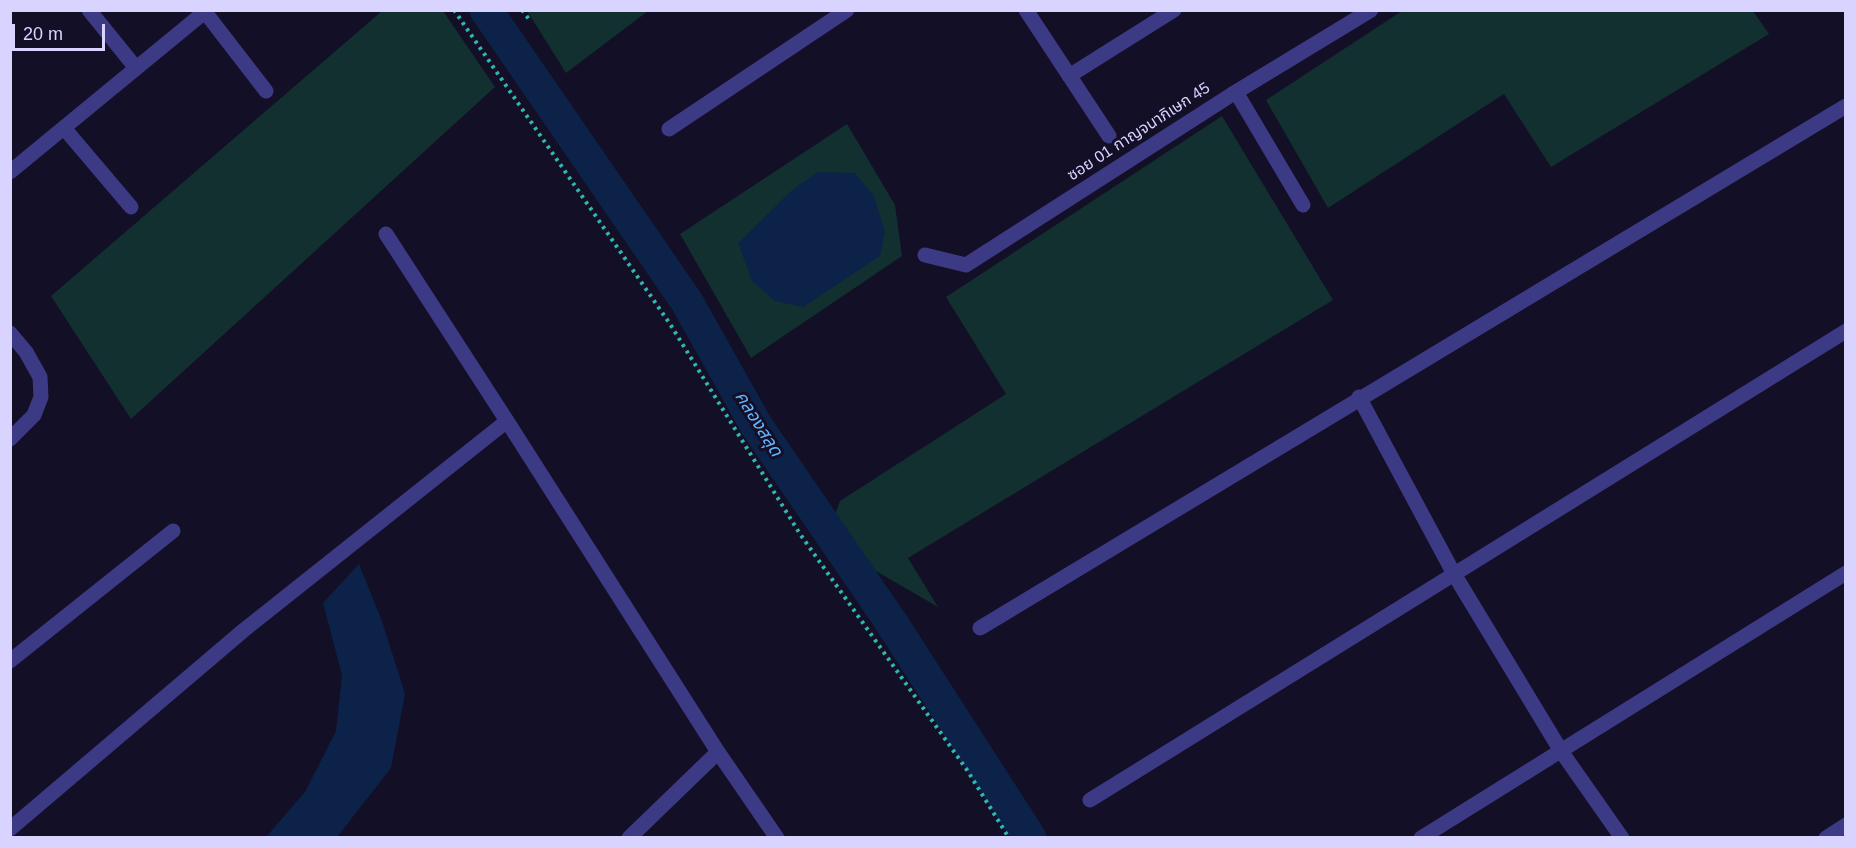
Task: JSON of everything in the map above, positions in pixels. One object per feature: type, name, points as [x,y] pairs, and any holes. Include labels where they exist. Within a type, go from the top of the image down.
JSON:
[{"type":"street","points":[[89,10],[136,68]]},
{"type":"street","points":[[669,129],[847,10]]},
{"type":"street","points":[[1026,10],[1109,136]]},
{"type":"street","points":[[1069,76],[1174,10]]},
{"type":"street","name":"ซอย 01 กาญจนาภิเษก 45","points":[[925,255],[966,265],[1236,92],[1371,10]]},
{"type":"street","points":[[10,172],[206,11],[266,91]]},
{"type":"street","points":[[1236,92],[1303,205]]},
{"type":"street","points":[[980,628],[1359,397],[1845,106]]},
{"type":"street","points":[[64,128],[131,207]]},
{"type":"street","points":[[386,234],[718,752],[777,837]]},
{"type":"street","points":[[1090,800],[1845,331]]},
{"type":"street","points":[[10,333],[26,352],[39,377],[41,397],[34,415],[10,440]]},
{"type":"street","points":[[1359,397],[1454,574],[1561,751],[1622,837]]},
{"type":"street","points":[[10,829],[244,630],[507,421]]},
{"type":"street","points":[[10,661],[173,531]]},
{"type":"street","points":[[1421,837],[1845,573]]},
{"type":"street","points":[[629,837],[718,752]]},
{"type":"street","points":[[1826,837],[1845,825]]},
{"type":"path","points":[[454,10],[670,324],[800,534],[967,770],[1009,837]]},
{"type":"path","points":[[522,10],[531,22]]},
{"type":"green space","points":[[382,11],[443,11],[495,87],[131,419],[51,296]]},
{"type":"green space","points":[[527,11],[648,11],[566,73]]},
{"type":"green space","points":[[1402,11],[1753,11],[1769,34],[1551,167],[1504,94],[1328,208],[1266,100]]},
{"type":"green space","points":[[1222,116],[1333,300],[908,558],[938,607],[862,563],[843,537],[835,514],[840,501],[1006,394],[946,297]]},
{"type":"green space","points":[[847,124],[895,205],[902,256],[751,358],[680,234]]},
{"type":"water","points":[[818,172],[855,173],[874,196],[885,232],[880,256],[803,307],[775,301],[752,281],[738,243],[792,190]]},
{"type":"water","points":[[359,564],[382,621],[405,694],[391,768],[337,837],[266,837],[305,792],[336,731],[342,675],[323,603]]},
{"type":"waterway","name":"คลองสลุด","points":[[486,10],[687,302],[756,425],[891,622],[1030,838]]}]
